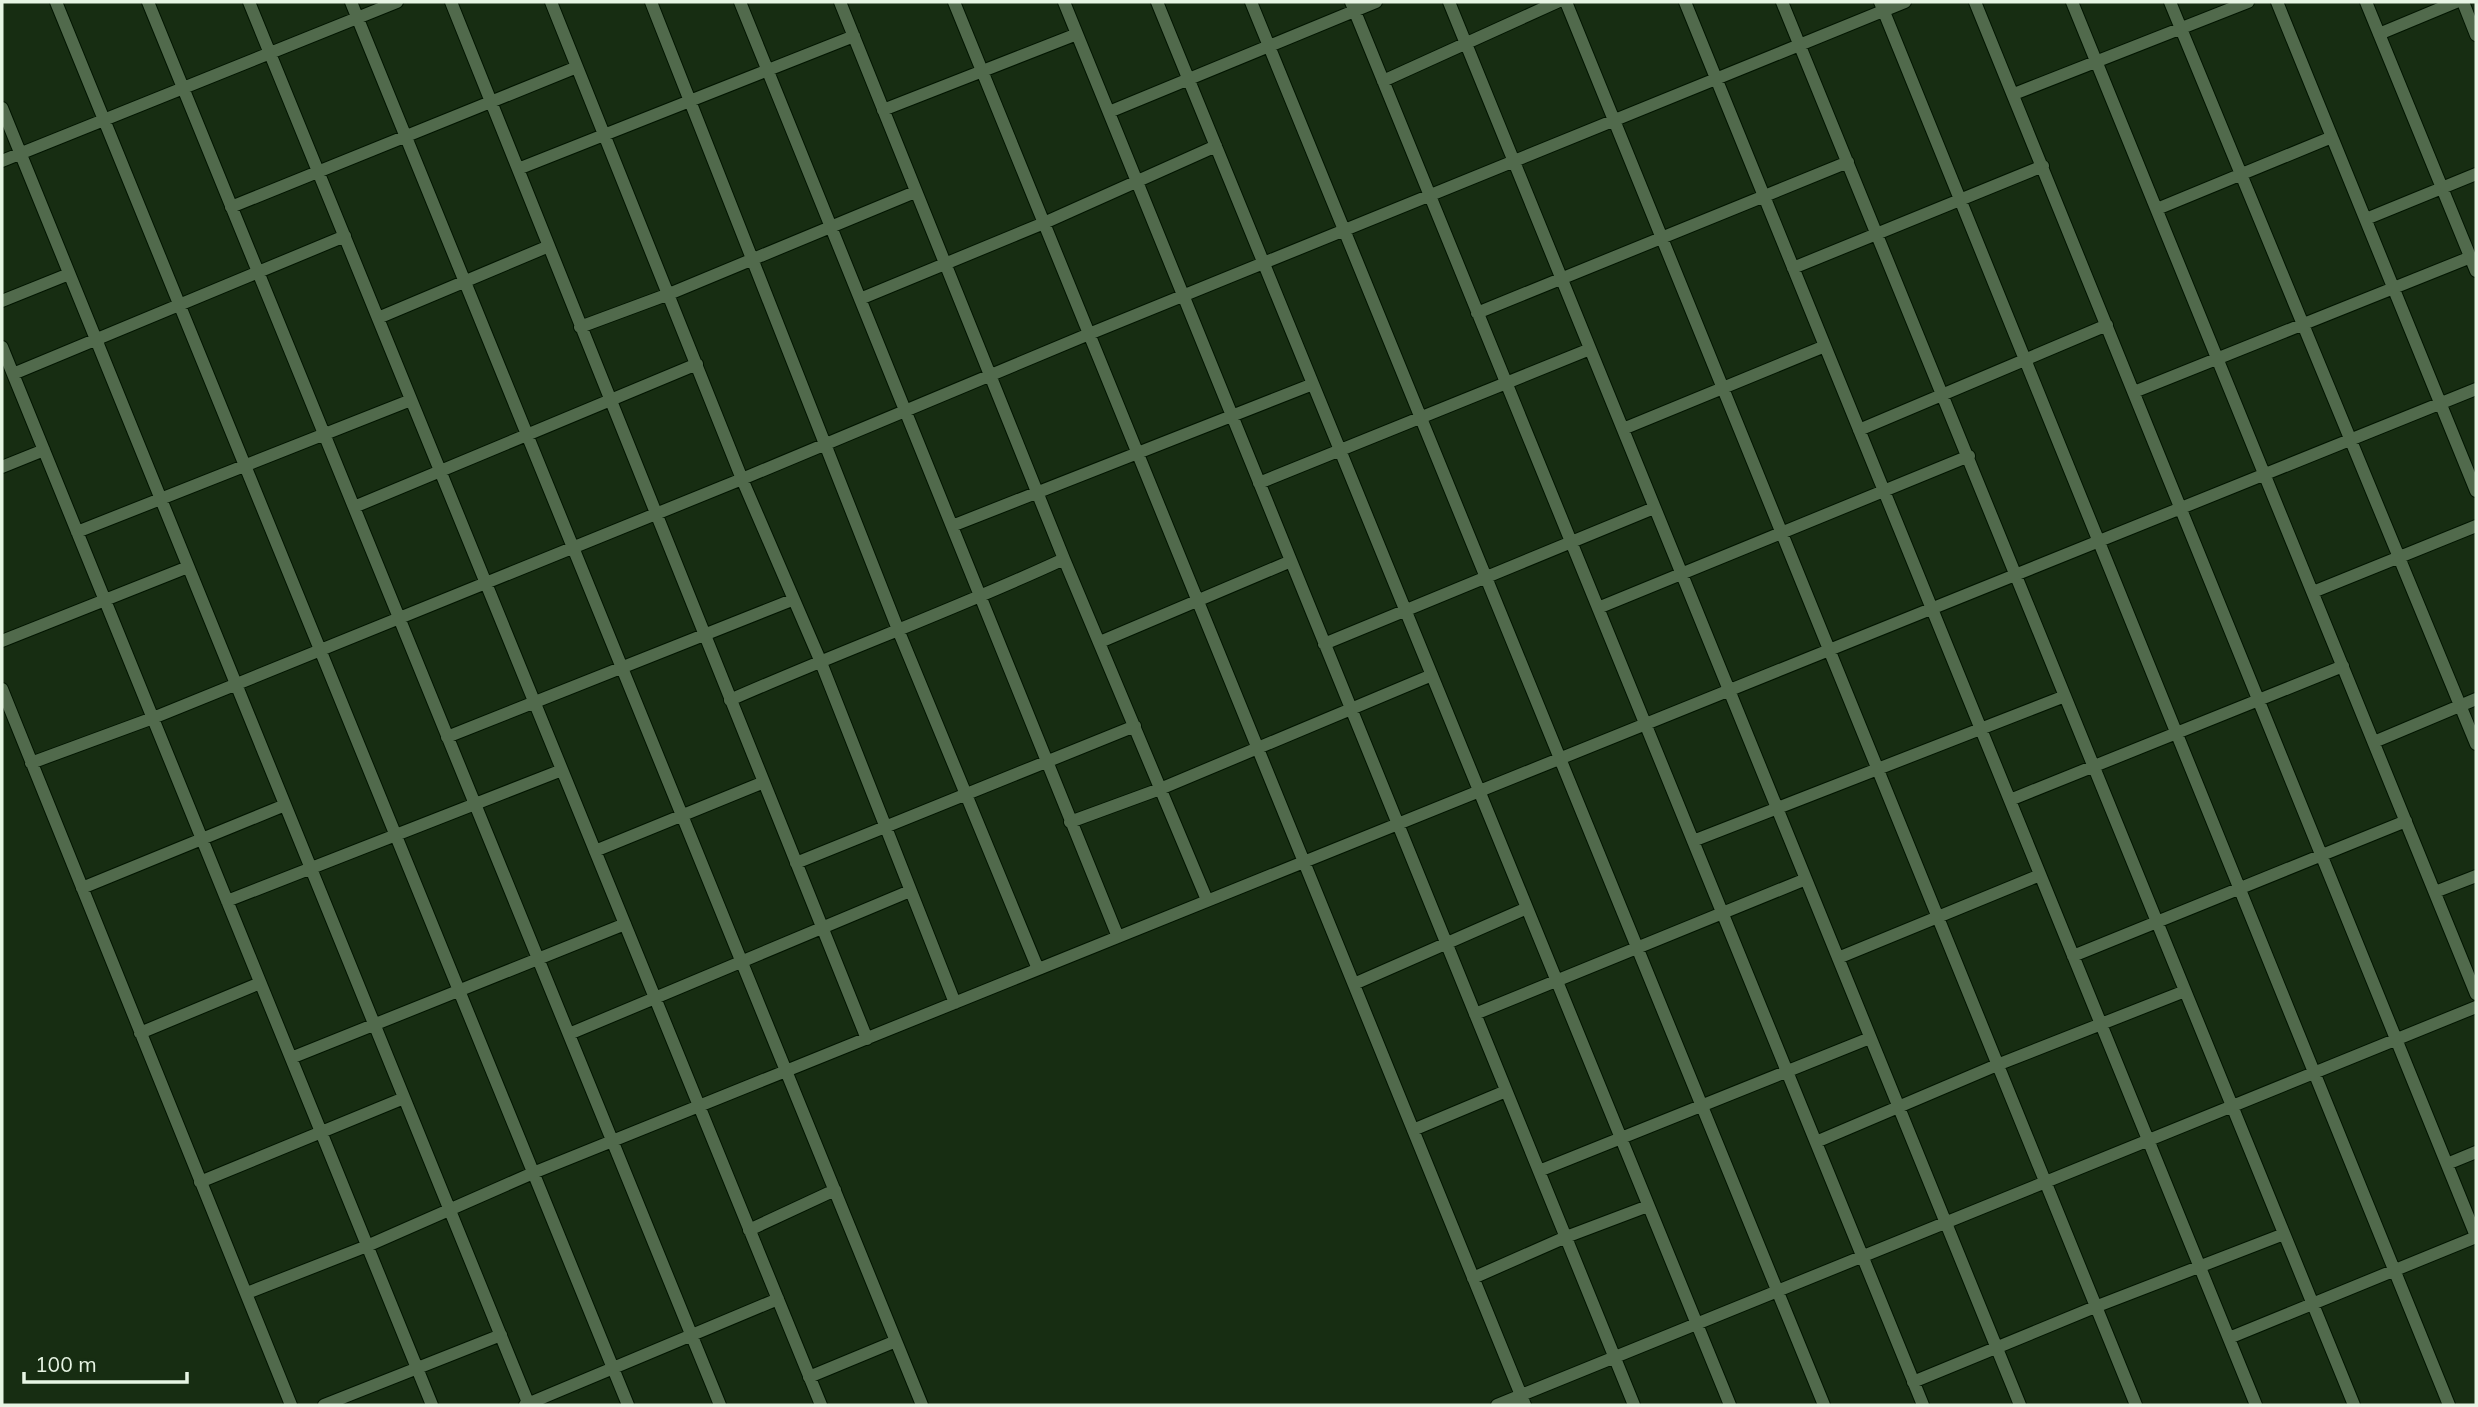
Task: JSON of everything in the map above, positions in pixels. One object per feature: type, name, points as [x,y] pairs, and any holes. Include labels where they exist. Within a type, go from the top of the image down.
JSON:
[{"type":"street","points":[[56,2],[628,1405]]},
{"type":"street","points":[[148,2],[720,1405]]},
{"type":"street","points":[[249,2],[821,1405]]},
{"type":"street","points":[[351,2],[922,1405]]},
{"type":"street","points":[[2,161],[103,118],[397,2]]},
{"type":"street","points":[[451,2],[867,1039]]},
{"type":"street","points":[[551,2],[742,479],[820,660],[955,1003]]},
{"type":"street","points":[[651,2],[900,632],[1038,969]]},
{"type":"street","points":[[740,2],[1118,937]]},
{"type":"street","points":[[840,2],[1064,559],[1207,900]]},
{"type":"street","points":[[954,2],[1523,1400]]},
{"type":"street","points":[[1064,2],[1634,1405]]},
{"type":"street","points":[[1157,2],[1730,1405]]},
{"type":"street","points":[[1251,2],[1824,1405]]},
{"type":"street","points":[[1109,113],[1269,46],[1352,6],[1377,2]]},
{"type":"street","points":[[1449,2],[2020,1405]]},
{"type":"street","points":[[1383,81],[1557,2]]},
{"type":"street","points":[[1566,2],[2136,1405]]},
{"type":"street","points":[[1685,2],[2256,1405]]},
{"type":"street","points":[[1782,2],[2354,1405]]},
{"type":"street","points":[[31,763],[153,718],[398,616],[742,479],[1089,334],[1716,79],[1882,6],[1905,2]]},
{"type":"street","points":[[1975,2],[2476,1237],[2229,1338]]},
{"type":"street","points":[[2072,2],[2476,995]]},
{"type":"street","points":[[2170,2],[2476,744]]},
{"type":"street","points":[[2014,94],[2248,2]]},
{"type":"street","points":[[2277,2],[2476,491]]},
{"type":"street","points":[[2366,2],[2476,271]]},
{"type":"street","points":[[2379,34],[2456,2]]},
{"type":"street","points":[[2463,2],[2476,34]]},
{"type":"street","points":[[1352,6],[1923,1405]]},
{"type":"street","points":[[1882,6],[2449,1405]]},
{"type":"street","points":[[883,110],[1077,34]]},
{"type":"street","points":[[518,169],[854,36]]},
{"type":"street","points":[[231,207],[577,67]]},
{"type":"street","points":[[2,108],[528,1405],[778,1299]]},
{"type":"street","points":[[2157,209],[2332,137]]},
{"type":"street","points":[[860,299],[1044,223],[1216,146]]},
{"type":"street","points":[[1477,313],[1849,162]]},
{"type":"street","points":[[1793,268],[2043,166]]},
{"type":"street","points":[[2366,219],[2476,174]]},
{"type":"street","points":[[580,327],[915,192]]},
{"type":"street","points":[[13,374],[345,236]]},
{"type":"street","points":[[378,318],[549,246]]},
{"type":"street","points":[[2134,392],[2471,257]]},
{"type":"street","points":[[2,301],[69,274]]},
{"type":"street","points":[[1859,430],[2107,325]]},
{"type":"street","points":[[1623,429],[1825,346]]},
{"type":"street","points":[[2,347],[432,1405]]},
{"type":"street","points":[[1259,483],[1590,349]]},
{"type":"street","points":[[354,507],[697,364]]},
{"type":"street","points":[[952,526],[1313,384]]},
{"type":"street","points":[[247,1293],[367,1246],[533,1173],[1207,900],[1399,826],[1479,791],[2476,389]]},
{"type":"street","points":[[77,532],[411,400]]},
{"type":"street","points":[[2,467],[44,450]]},
{"type":"street","points":[[1598,608],[1969,456]]},
{"type":"street","points":[[1324,644],[1654,508]]},
{"type":"street","points":[[2313,592],[2476,526]]},
{"type":"street","points":[[730,700],[820,660],[900,632],[1064,559]]},
{"type":"street","points":[[1100,642],[1291,561]]},
{"type":"street","points":[[2,641],[188,567]]},
{"type":"street","points":[[447,737],[792,600]]},
{"type":"street","points":[[2010,800],[2343,666]]},
{"type":"street","points":[[1070,822],[1160,789],[1432,675]]},
{"type":"street","points":[[2,690],[291,1405]]},
{"type":"street","points":[[1693,841],[2065,696]]},
{"type":"street","points":[[2374,741],[2476,699]]},
{"type":"street","points":[[796,863],[1135,726]]},
{"type":"street","points":[[227,901],[562,770]]},
{"type":"street","points":[[595,850],[764,782]]},
{"type":"street","points":[[82,888],[285,805]]},
{"type":"street","points":[[2073,956],[2406,821]]},
{"type":"street","points":[[1838,958],[1936,915],[2040,875]]},
{"type":"street","points":[[2435,892],[2476,876]]},
{"type":"street","points":[[1475,1014],[1806,879]]},
{"type":"street","points":[[569,1034],[910,891]]},
{"type":"street","points":[[1353,984],[1527,908]]},
{"type":"street","points":[[290,1058],[625,924]]},
{"type":"street","points":[[140,1033],[260,983]]},
{"type":"street","points":[[1816,1142],[1997,1065],[2185,991]]},
{"type":"street","points":[[1497,1405],[1523,1400],[1697,1324],[2476,1007]]},
{"type":"street","points":[[1539,1171],[1870,1038]]},
{"type":"street","points":[[1413,1130],[1506,1091]]},
{"type":"street","points":[[200,1182],[404,1098]]},
{"type":"street","points":[[2447,1164],[2476,1152]]},
{"type":"street","points":[[749,1230],[835,1190]]},
{"type":"street","points":[[1473,1278],[1566,1237],[1648,1206]]},
{"type":"street","points":[[1913,1382],[2095,1307],[2284,1234]]},
{"type":"street","points":[[324,1405],[500,1335]]},
{"type":"street","points":[[809,1377],[896,1341]]}]
